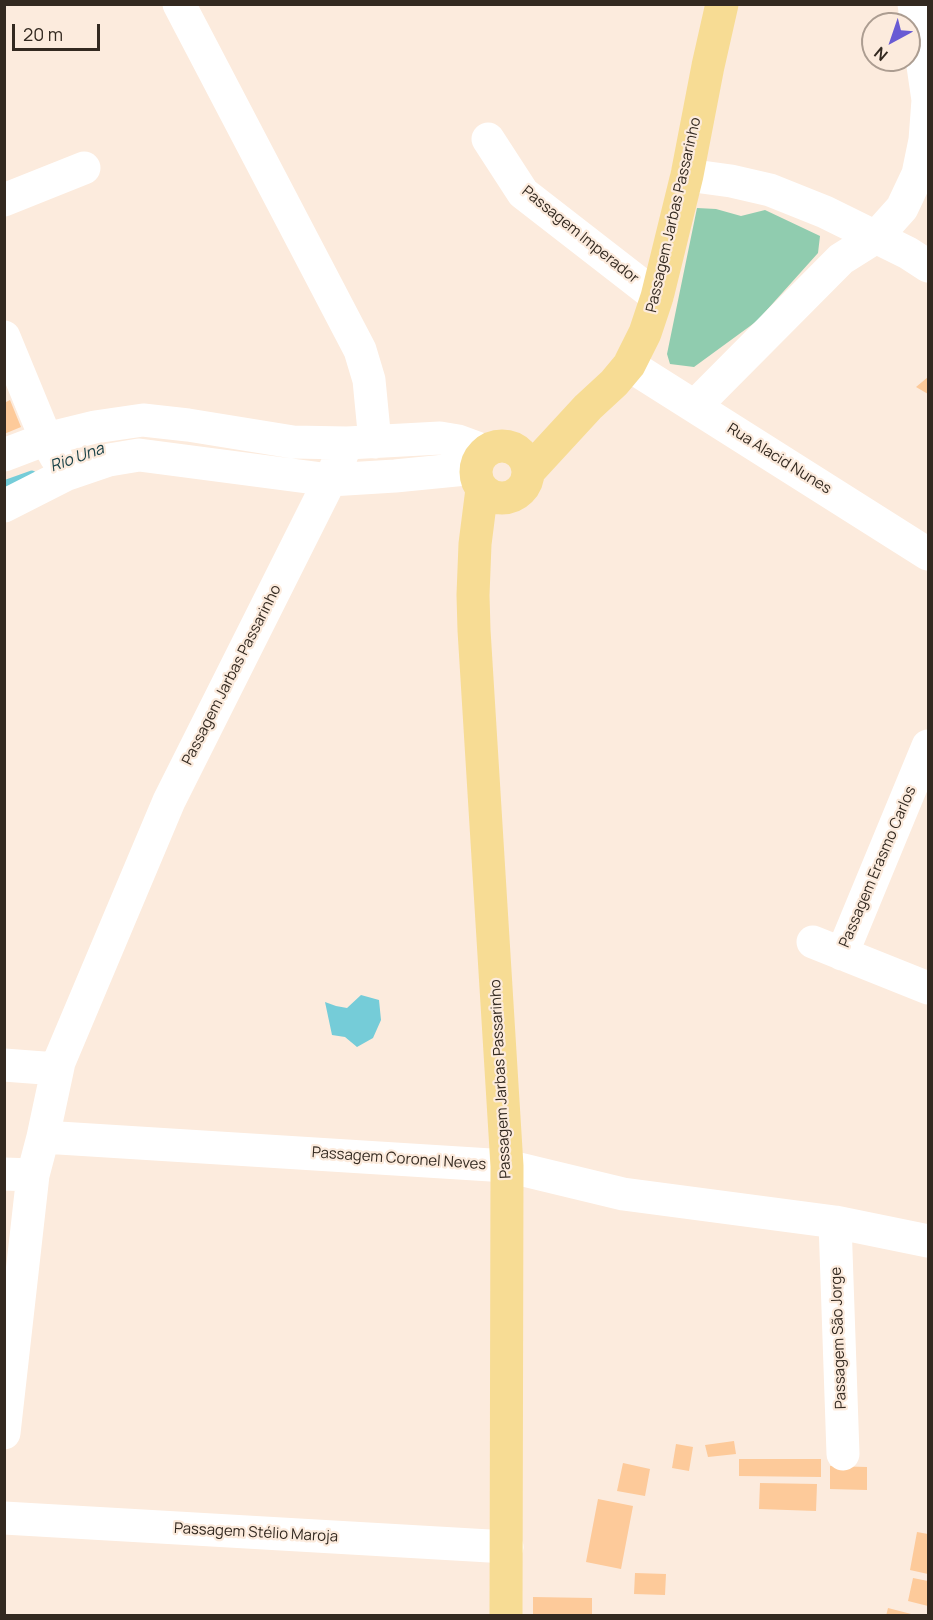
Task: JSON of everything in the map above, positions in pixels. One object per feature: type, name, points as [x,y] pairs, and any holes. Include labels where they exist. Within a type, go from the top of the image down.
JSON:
[{"type":"main road","name":"Passagem Jarbas Passarinho","points":[[506,1616],[507,1166],[474,630],[475,543],[498,471],[588,407],[614,383],[629,365],[645,333],[657,297],[687,175],[722,4]]},
{"type":"street","points":[[179,4],[360,350],[369,380],[361,442]]},
{"type":"street","points":[[695,406],[841,259],[876,237],[902,208],[918,174],[926,140],[928,100],[914,4]]},
{"type":"street","name":"Passagem Imperador","points":[[488,139],[523,193],[657,297]]},
{"type":"street","points":[[4,200],[84,168]]},
{"type":"street","points":[[687,175],[731,181],[770,190],[825,212],[908,253],[928,266]]},
{"type":"street","points":[[4,337],[46,439],[63,472]]},
{"type":"street","name":"Rua Alacid Nunes","points":[[629,365],[928,554]]},
{"type":"street","points":[[4,455],[46,439],[95,427],[143,420],[293,442],[361,442],[440,438],[458,441],[498,471]]},
{"type":"street","name":"Passagem Jarbas Passarinho","points":[[4,1433],[19,1174],[43,1137],[57,1069],[85,996],[169,801],[330,480],[361,442]]},
{"type":"street","points":[[4,506],[63,472],[139,455],[330,480],[498,471]]},
{"type":"street","name":"Passagem Erasmo Carlos","points":[[928,746],[828,948],[928,988]]},
{"type":"street","points":[[4,1065],[57,1069]]},
{"type":"street","name":"Passagem Coronel Neves","points":[[43,1137],[507,1166],[623,1194],[835,1222],[928,1241]]},
{"type":"street","name":"Passagem São Jorge","points":[[835,1222],[843,1454]]},
{"type":"street","name":"Passagem Stélio Maroja","points":[[4,1518],[507,1548]]},
{"type":"green space","points":[[697,208],[716,209],[741,216],[765,210],[820,236],[818,253],[757,321],[694,367],[670,364],[667,354]]},
{"type":"water","points":[[361,995],[379,1000],[381,1020],[373,1038],[357,1047],[345,1037],[332,1035],[325,1002],[347,1008]]},
{"type":"building","points":[[928,377],[928,394],[916,387]]},
{"type":"building","points":[[10,400],[21,427],[4,434],[4,403]]},
{"type":"building","points":[[734,1441],[736,1454],[708,1457],[705,1445]]},
{"type":"building","points":[[676,1444],[693,1447],[689,1471],[672,1468]]},
{"type":"building","points":[[739,1459],[821,1459],[821,1477],[739,1476]]},
{"type":"building","points":[[623,1463],[650,1469],[645,1496],[617,1491]]},
{"type":"building","points":[[830,1466],[867,1467],[867,1490],[830,1489]]},
{"type":"building","points":[[760,1483],[817,1484],[816,1511],[759,1509]]},
{"type":"building","points":[[598,1499],[633,1506],[621,1569],[586,1562]]},
{"type":"building","points":[[917,1532],[928,1534],[928,1574],[910,1570]]},
{"type":"building","points":[[635,1573],[666,1574],[665,1595],[634,1594]]},
{"type":"building","points":[[913,1578],[928,1581],[928,1606],[908,1601]]},
{"type":"building","points":[[533,1597],[592,1598],[592,1616],[533,1616]]},
{"type":"building","points":[[888,1608],[915,1615],[915,1616],[886,1616]]},
{"type":"waterway","name":"Rio Una","points":[[4,485],[32,475]]}]
